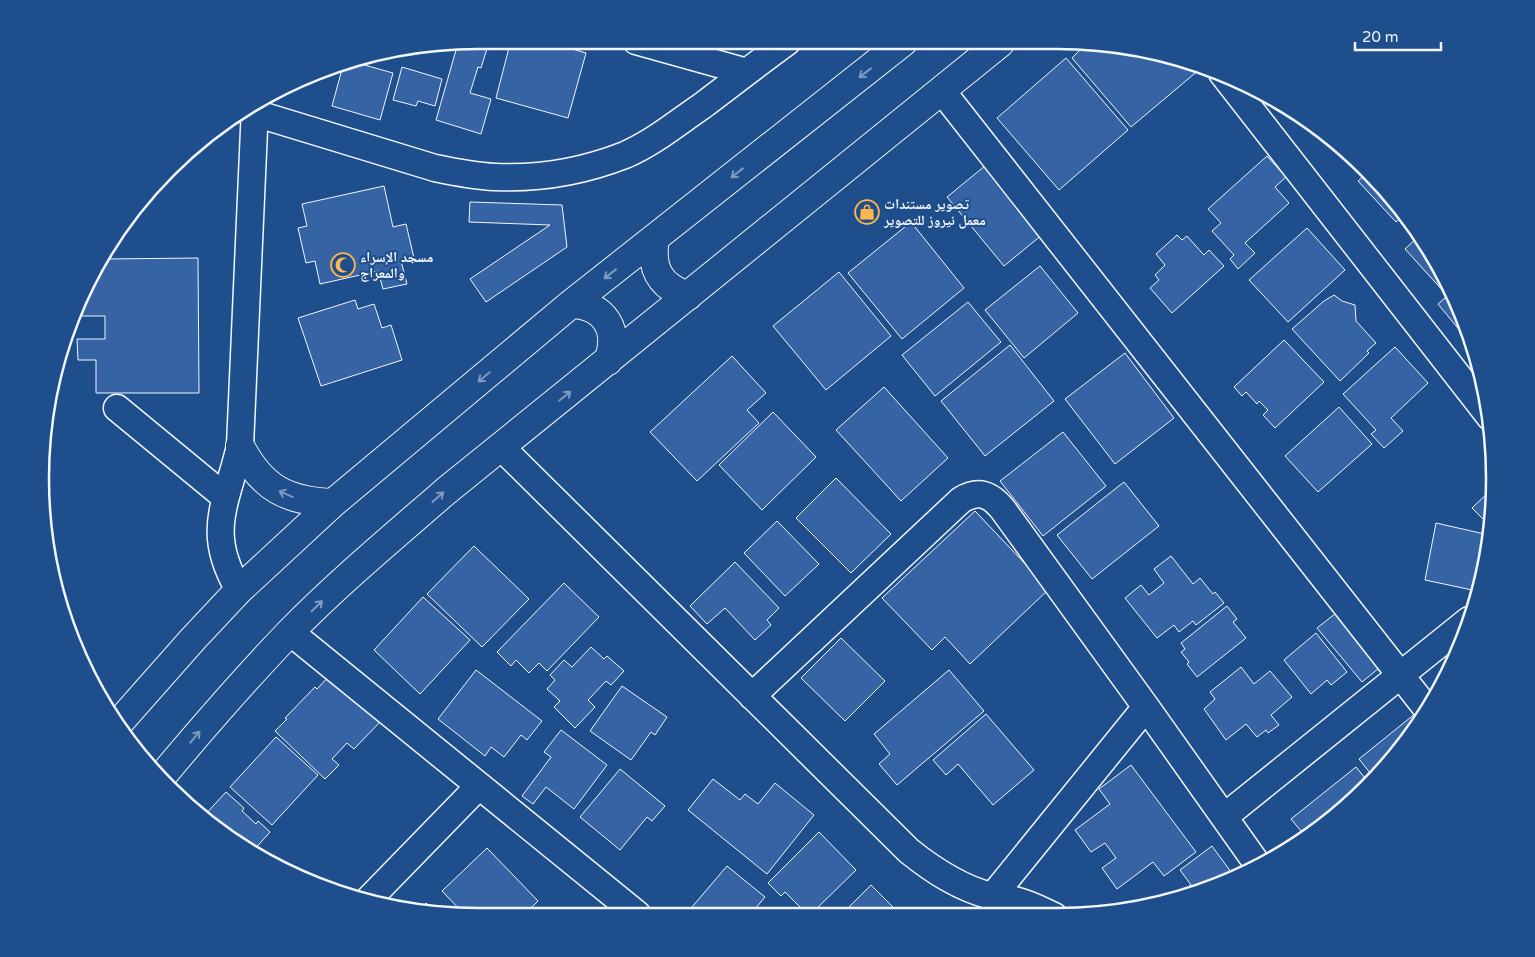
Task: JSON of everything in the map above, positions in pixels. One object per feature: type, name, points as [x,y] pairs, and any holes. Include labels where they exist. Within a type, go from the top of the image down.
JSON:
[{"type":"main road","points":[[122,719],[239,590],[333,503],[571,304],[894,49]]},
{"type":"main road","points":[[165,772],[223,704],[290,632],[393,537],[446,491],[993,49]]},
{"type":"main road","points":[[655,238],[654,263],[659,275],[666,285],[676,292],[688,296]]},
{"type":"main road","points":[[571,304],[583,304],[594,309],[603,316],[610,326],[613,350],[608,361]]},
{"type":"main road","points":[[240,446],[255,471],[277,490],[294,498],[313,502],[333,503]]},
{"type":"street","points":[[665,49],[748,72]]},
{"type":"street","points":[[256,111],[434,168],[495,177],[526,177],[560,173],[594,165],[626,154],[666,132],[778,49]]},
{"type":"street","points":[[1233,87],[1469,371],[1476,387]]},
{"type":"street","points":[[942,91],[1423,703]]},
{"type":"street","points":[[239,590],[224,558],[220,537],[221,516],[225,497],[240,446],[253,113]]},
{"type":"street","points":[[117,408],[225,497]]},
{"type":"street","points":[[501,447],[909,852],[928,867],[970,890],[1038,908]]},
{"type":"street","points":[[752,696],[961,500],[969,495],[979,494],[994,498],[1146,707],[1254,860]]},
{"type":"street","points":[[1224,817],[1459,628]]},
{"type":"street","points":[[290,632],[630,908]]},
{"type":"street","points":[[992,897],[1146,707]]},
{"type":"street","points":[[373,895],[479,786]]},
{"type":"building","points":[[487,49],[481,68],[478,67],[470,93],[491,99],[481,134],[436,120],[456,50]]},
{"type":"building","points":[[509,49],[572,49],[586,53],[568,118],[496,98]]},
{"type":"building","points":[[1080,50],[1113,52],[1140,57],[1168,63],[1196,72],[1131,127],[1072,58]]},
{"type":"building","points":[[1066,58],[1128,130],[1059,190],[997,118]]},
{"type":"building","points":[[363,64],[393,73],[380,120],[332,106],[341,72]]},
{"type":"building","points":[[402,67],[442,79],[435,106],[418,101],[416,106],[393,100]]},
{"type":"building","points":[[1267,156],[1286,177],[1275,187],[1289,203],[1245,243],[1255,253],[1238,269],[1230,259],[1234,255],[1212,231],[1221,223],[1208,209]]},
{"type":"building","points":[[986,165],[1043,234],[1004,266],[947,197]]},
{"type":"building","points":[[1362,177],[1380,195],[1399,220],[1396,222],[1358,181]]},
{"type":"building","points":[[384,186],[393,227],[406,224],[414,258],[401,261],[407,284],[383,289],[378,271],[320,284],[315,261],[306,263],[298,228],[307,226],[302,204]]},
{"type":"building","points":[[470,202],[562,205],[567,247],[486,302],[470,279],[550,225],[469,222]]},
{"type":"building","points":[[911,222],[964,288],[902,339],[848,273]]},
{"type":"building","points":[[1307,228],[1345,270],[1288,322],[1249,280]]},
{"type":"building","points":[[1177,235],[1182,240],[1187,236],[1204,255],[1209,250],[1224,266],[1172,313],[1150,288],[1159,280],[1155,275],[1165,265],[1156,254]]},
{"type":"building","points":[[1414,240],[1444,292],[1405,249]]},
{"type":"building","points":[[198,258],[199,393],[96,393],[96,360],[78,360],[77,339],[105,339],[105,316],[80,316],[109,259]]},
{"type":"building","points":[[1040,266],[1078,313],[1024,358],[985,310]]},
{"type":"building","points":[[839,272],[891,336],[826,390],[773,326]]},
{"type":"building","points":[[1334,295],[1342,301],[1355,305],[1356,321],[1376,343],[1367,351],[1369,353],[1340,381],[1292,329],[1324,301]]},
{"type":"building","points":[[1446,297],[1460,330],[1438,304]]},
{"type":"building","points":[[355,300],[358,309],[374,304],[382,328],[391,325],[402,360],[321,386],[298,318]]},
{"type":"building","points":[[968,302],[1001,342],[935,396],[902,355]]},
{"type":"building","points":[[1284,340],[1324,382],[1275,428],[1263,415],[1268,410],[1259,401],[1257,404],[1246,392],[1242,396],[1234,387]]},
{"type":"building","points":[[1010,345],[1054,401],[985,456],[941,401]]},
{"type":"building","points":[[1395,347],[1428,383],[1391,418],[1403,431],[1384,448],[1371,434],[1376,430],[1343,394]]},
{"type":"building","points":[[1125,353],[1174,418],[1115,464],[1065,399]]},
{"type":"building","points":[[732,356],[766,393],[747,410],[759,423],[697,481],[650,432]]},
{"type":"building","points":[[884,387],[948,458],[901,501],[836,430]]},
{"type":"building","points":[[1339,407],[1372,444],[1318,492],[1285,456]]},
{"type":"building","points":[[773,412],[816,457],[762,510],[719,465]]},
{"type":"building","points":[[1063,432],[1106,486],[1043,536],[1000,481]]},
{"type":"building","points":[[836,478],[891,534],[851,573],[796,518]]},
{"type":"building","points":[[1124,482],[1159,526],[1092,579],[1057,535]]},
{"type":"building","points":[[1485,495],[1484,520],[1472,508]]},
{"type":"building","points":[[975,511],[1049,589],[970,664],[945,637],[932,650],[882,598]]},
{"type":"building","points":[[777,521],[819,564],[785,596],[744,553]]},
{"type":"building","points":[[1436,523],[1483,534],[1472,590],[1425,580]]},
{"type":"building","points":[[474,546],[529,599],[482,647],[427,594]]},
{"type":"building","points":[[1171,556],[1193,584],[1200,578],[1213,594],[1215,592],[1224,603],[1196,625],[1193,621],[1179,632],[1174,625],[1157,638],[1125,598],[1141,585],[1149,595],[1164,583],[1154,569]]},
{"type":"building","points":[[735,562],[779,608],[767,620],[771,625],[755,640],[725,608],[707,624],[690,606]]},
{"type":"building","points":[[564,583],[599,617],[547,671],[539,663],[529,673],[516,660],[511,666],[497,652]]},
{"type":"building","points":[[423,597],[470,640],[420,694],[374,650]]},
{"type":"building","points":[[1227,606],[1237,619],[1233,622],[1246,638],[1197,677],[1181,652],[1185,649],[1181,643]]},
{"type":"building","points":[[1340,610],[1384,664],[1362,682],[1317,628]]},
{"type":"building","points":[[1316,633],[1347,672],[1331,685],[1327,680],[1311,694],[1284,660]]},
{"type":"building","points":[[841,638],[885,681],[845,721],[801,678]]},
{"type":"building","points":[[591,647],[604,659],[607,656],[624,671],[611,685],[606,681],[588,700],[595,707],[575,728],[554,707],[560,701],[547,689],[555,680],[550,675],[564,660],[572,667]]},
{"type":"building","points":[[1241,667],[1254,684],[1270,671],[1292,697],[1271,715],[1279,725],[1268,733],[1266,730],[1257,737],[1246,724],[1226,740],[1204,709],[1215,699],[1210,692]]},
{"type":"building","points":[[476,670],[542,721],[527,740],[521,735],[504,757],[491,747],[485,756],[438,719]]},
{"type":"building","points":[[949,670],[984,711],[897,785],[879,764],[890,754],[874,734]]},
{"type":"building","points":[[332,673],[381,721],[354,749],[347,743],[332,759],[339,765],[325,779],[275,731],[315,687],[317,689]]},
{"type":"building","points":[[622,686],[667,717],[655,735],[651,732],[631,760],[590,731]]},
{"type":"building","points":[[1416,713],[1380,762],[1370,772],[1359,759]]},
{"type":"building","points":[[986,714],[1034,770],[993,805],[958,764],[946,775],[933,760]]},
{"type":"building","points":[[561,730],[607,765],[574,809],[546,787],[533,804],[522,796],[551,757],[544,752]]},
{"type":"building","points":[[276,737],[318,775],[272,825],[230,787]]},
{"type":"building","points":[[1131,765],[1196,852],[1164,876],[1153,862],[1117,889],[1102,868],[1116,858],[1105,843],[1091,852],[1075,830],[1110,804],[1099,789]]},
{"type":"building","points":[[1356,767],[1365,777],[1340,802],[1301,831],[1291,819]]},
{"type":"building","points":[[620,769],[665,806],[652,821],[647,817],[620,850],[580,817]]},
{"type":"building","points":[[713,779],[740,800],[745,794],[758,804],[775,783],[814,815],[767,874],[688,810]]},
{"type":"building","points":[[226,792],[244,808],[242,811],[256,824],[258,821],[270,832],[257,847],[208,812]]},
{"type":"building","points":[[819,832],[856,870],[817,908],[801,908],[785,892],[781,896],[768,883]]},
{"type":"building","points":[[1212,846],[1231,872],[1188,887],[1191,885],[1180,870]]},
{"type":"building","points":[[487,848],[538,901],[531,908],[458,907],[442,891]]},
{"type":"building","points":[[727,866],[765,897],[756,908],[691,908]]},
{"type":"building","points":[[871,885],[894,908],[848,908]]},
{"type":"place","name":"تصوير مستندات معمل نيروز للتصوير","points":[[867,212]]},
{"type":"place","name":"مسجد الإسراء والمعراج","points":[[343,265]]}]
